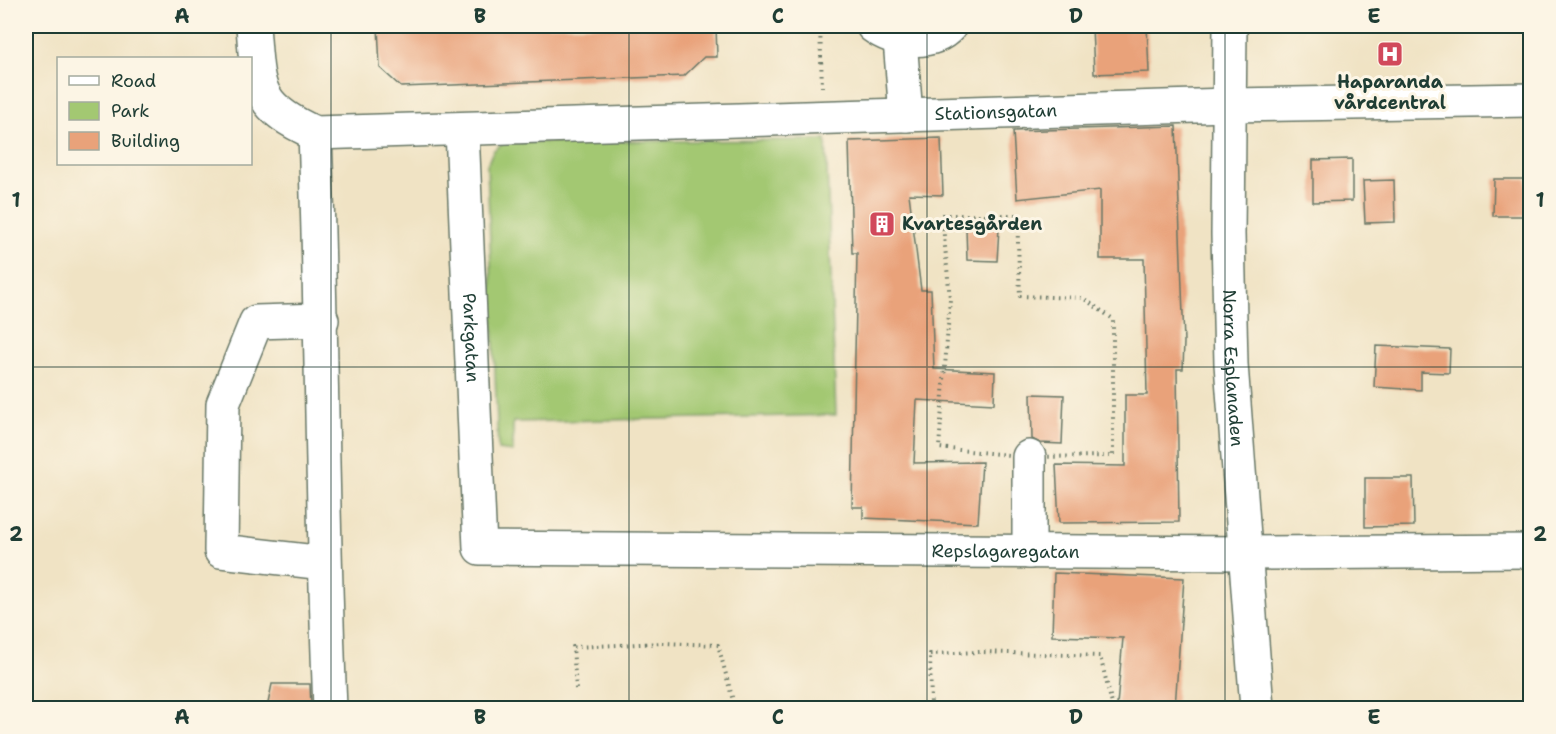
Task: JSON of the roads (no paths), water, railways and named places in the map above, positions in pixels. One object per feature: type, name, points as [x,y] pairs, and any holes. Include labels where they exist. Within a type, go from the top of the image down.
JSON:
[{"type":"street","points":[[253,26],[257,80],[269,105],[290,121],[315,133],[322,320],[324,563],[330,708]]},
{"type":"street","points":[[906,115],[887,33],[924,38],[946,30],[950,26]]},
{"type":"street","name":"Norra Esplanaden","points":[[1230,26],[1228,234],[1231,364],[1257,708]]},
{"type":"street","name":"Stationsgatan","points":[[315,133],[1228,105],[1530,100]]},
{"type":"street","name":"Parkgatan","points":[[462,130],[480,548]]},
{"type":"street","points":[[322,320],[256,322],[223,404],[220,551],[324,563]]},
{"type":"street","points":[[1029,457],[1029,552]]},
{"type":"street","name":"Repslagaregatan","points":[[480,548],[1247,553],[1530,551]]},
{"type":"place","name":"Haparanda vårdcentral","points":[[1390,54]]},
{"type":"place","name":"Kvartesgården","points":[[882,224]]}]
